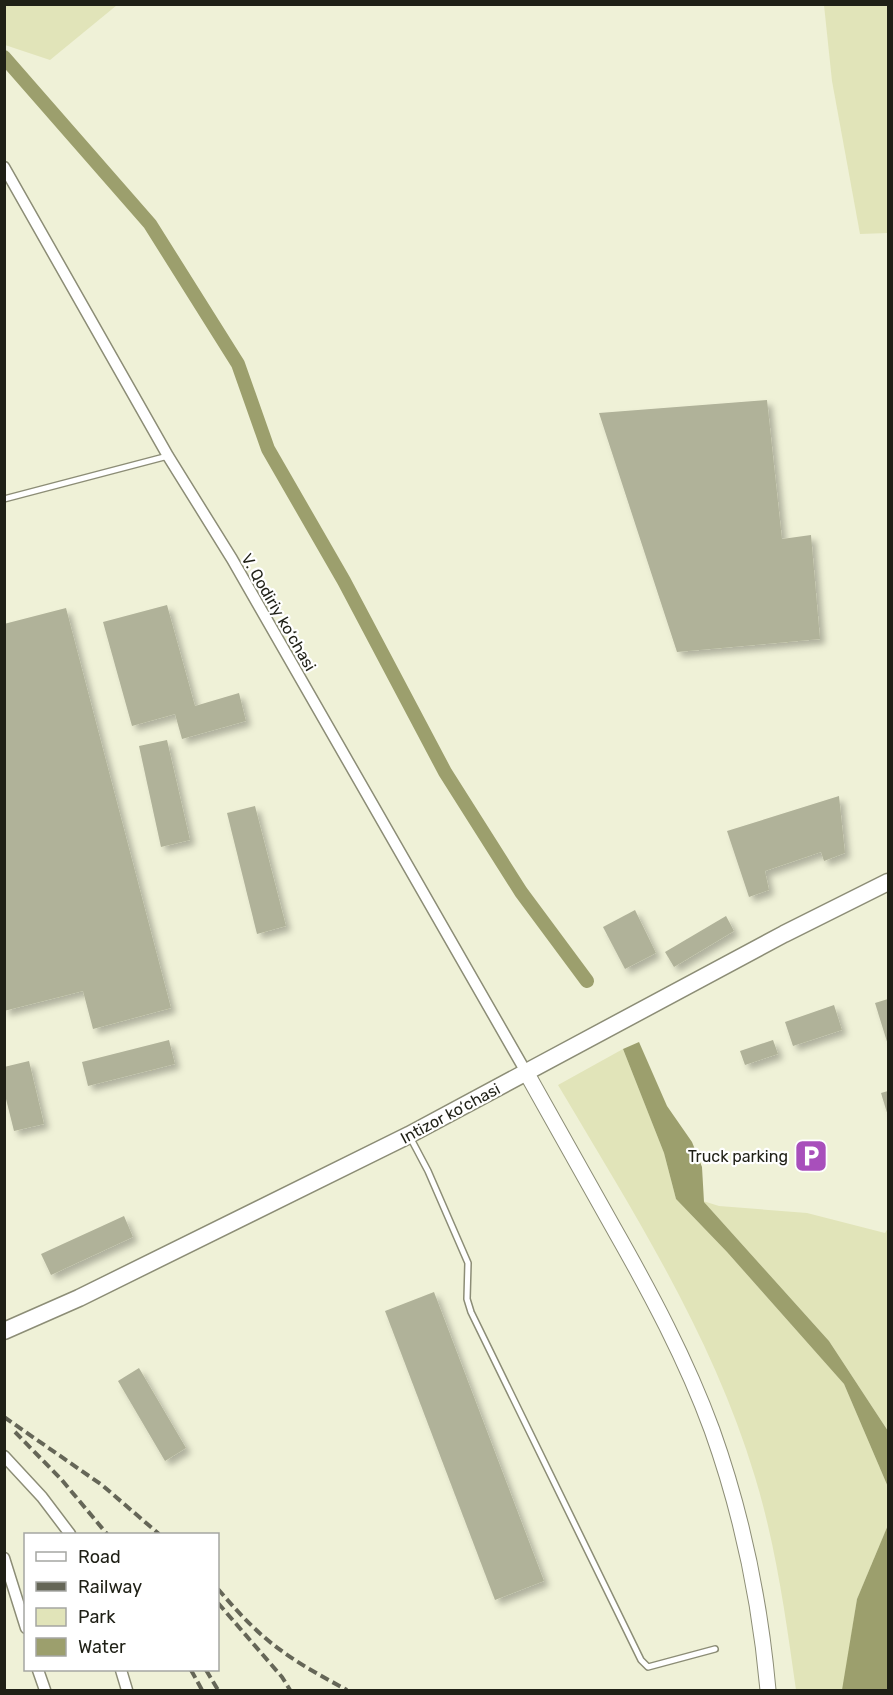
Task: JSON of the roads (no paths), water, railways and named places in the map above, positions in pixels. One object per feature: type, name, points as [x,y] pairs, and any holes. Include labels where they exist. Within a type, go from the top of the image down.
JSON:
[{"type":"main road","name":"Intizor ko‘chasi","points":[[4,1331],[79,1298],[410,1135],[784,934],[888,882]]},
{"type":"street","name":"V. Qodiriy ko‘chasi","points":[[4,167],[168,456],[232,559],[526,1072]]},
{"type":"street","points":[[526,1072],[647,1288],[685,1366],[711,1428],[734,1496],[751,1568],[759,1605],[768,1690]]},
{"type":"street","points":[[4,1456],[42,1497],[69,1533]]},
{"type":"street","points":[[4,1558],[24,1622]]},
{"type":"street","points":[[38,1671],[45,1690]]},
{"type":"street","points":[[122,1671],[127,1690]]},
{"type":"lane","points":[[4,499],[168,456]]},
{"type":"lane","points":[[410,1135],[468,1263],[467,1299],[471,1312],[641,1660],[648,1667],[659,1666],[715,1649]]},
{"type":"water","points":[[639,1042],[667,1106],[692,1142],[702,1167],[704,1202],[829,1341],[888,1431],[888,1487],[844,1384],[727,1252],[676,1199],[664,1153],[623,1049]]},
{"type":"water","points":[[888,1525],[888,1690],[842,1690],[857,1599]]},
{"type":"waterway","points":[[4,57],[150,224],[238,364],[268,449],[344,581],[445,772],[521,892],[587,981]]},
{"type":"railway","points":[[4,1417],[102,1485],[158,1533]]},
{"type":"railway","points":[[15,1432],[61,1479],[106,1533]]},
{"type":"railway","points":[[219,1590],[259,1633],[275,1646],[301,1664],[347,1690]]},
{"type":"railway","points":[[219,1604],[282,1677],[290,1690]]},
{"type":"railway","points":[[192,1671],[202,1690]]},
{"type":"railway","points":[[207,1671],[218,1690]]},
{"type":"place","name":"Truck parking","points":[[811,1156]]}]
